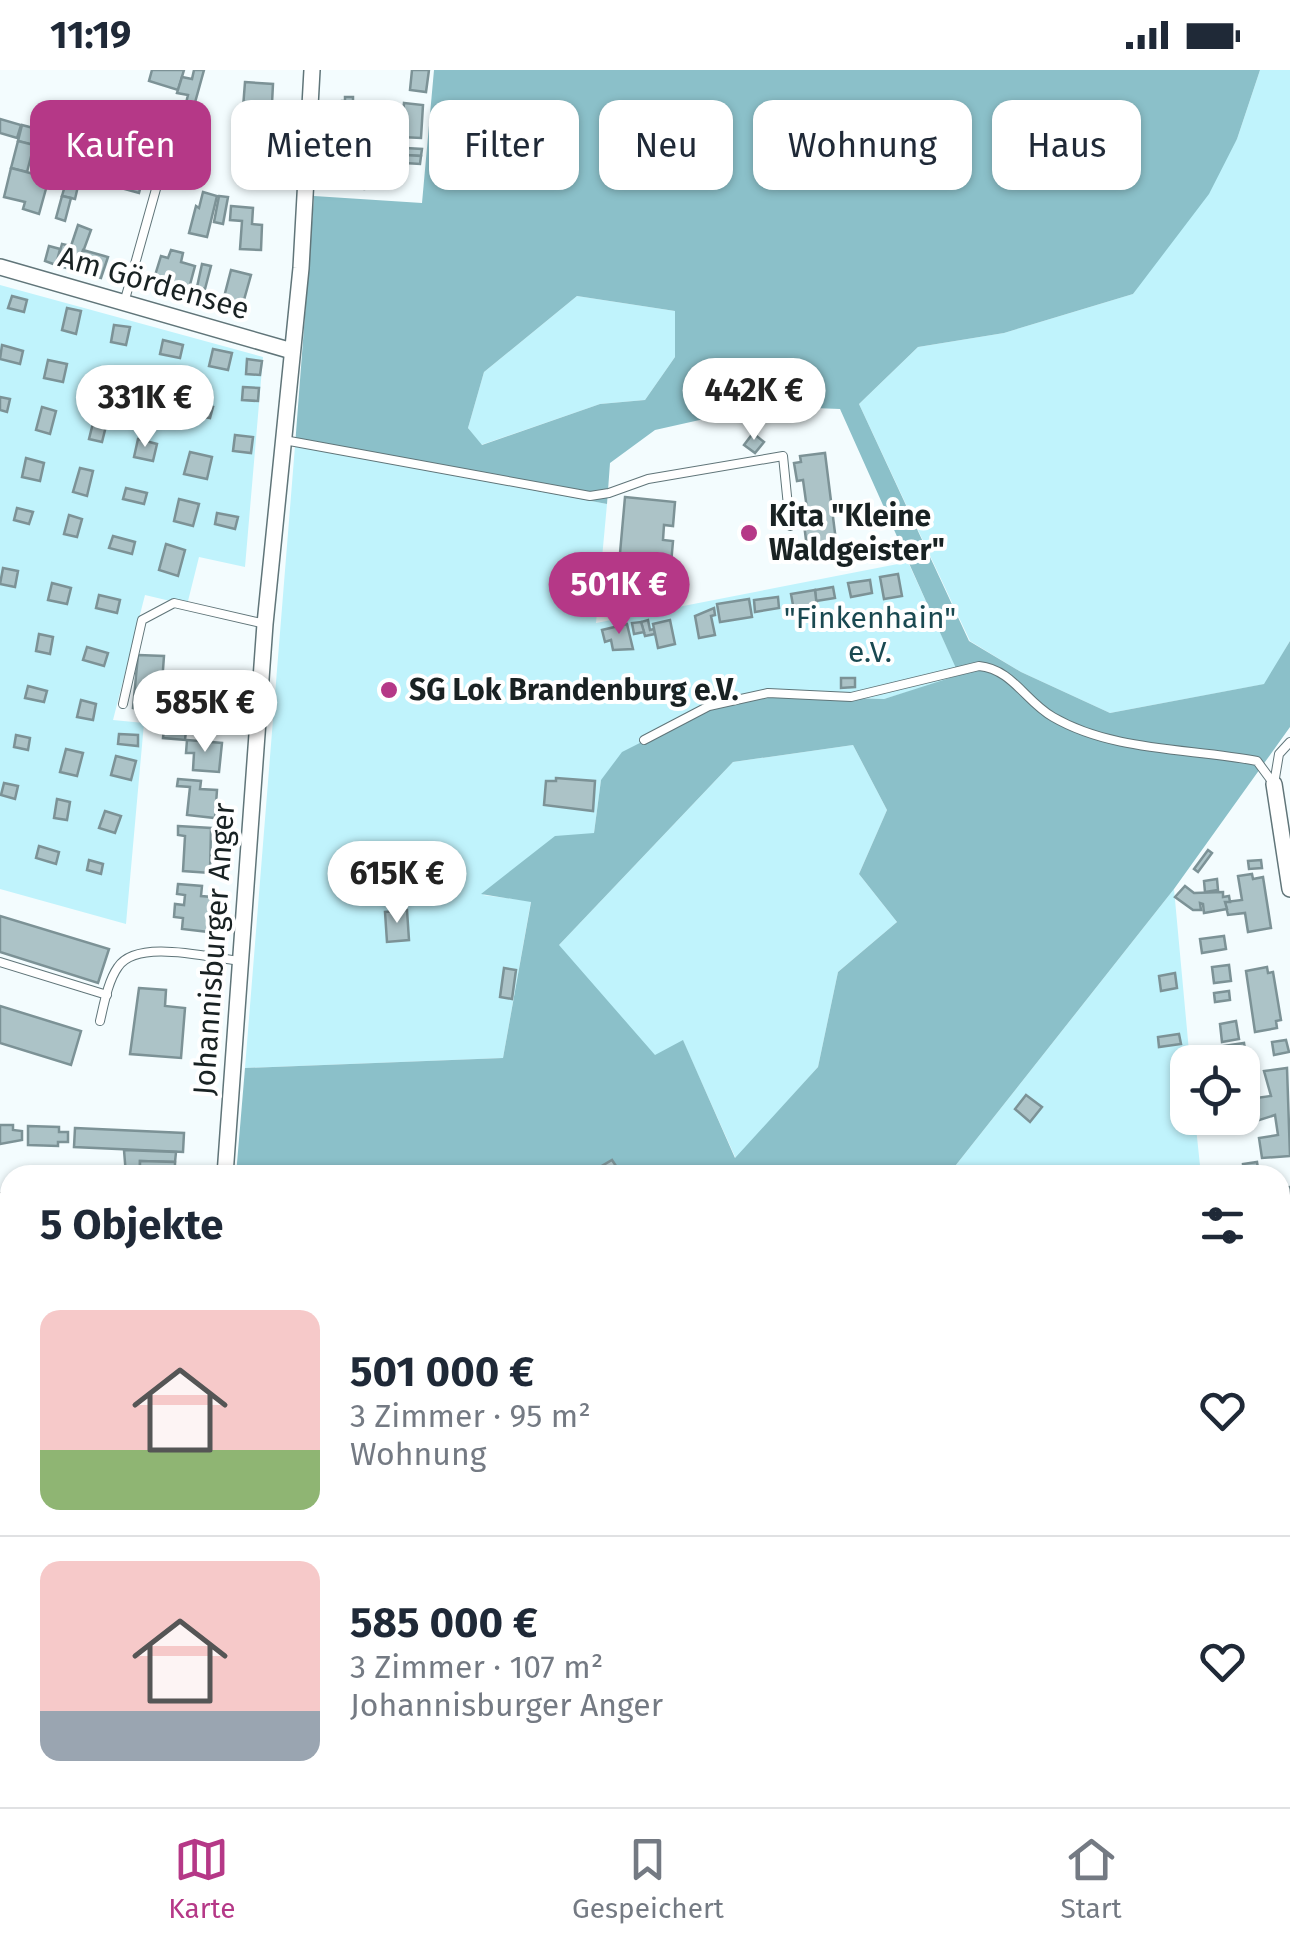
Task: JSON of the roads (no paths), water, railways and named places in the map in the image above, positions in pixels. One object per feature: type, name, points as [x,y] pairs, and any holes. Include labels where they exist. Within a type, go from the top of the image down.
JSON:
[{"type":"street","name":"Johannisburger Anger","points":[[226,1165],[265,624],[292,351],[312,70]]},
{"type":"street","name":"Am Gördensee","points":[[0,267],[292,351]]},
{"type":"street","points":[[1274,784],[1290,889]]},
{"type":"lane","points":[[124,303],[156,190]]},
{"type":"lane","points":[[284,440],[590,496],[609,494],[648,480],[783,456],[790,526]]},
{"type":"lane","points":[[123,704],[142,620],[174,602],[265,624]]},
{"type":"lane","points":[[644,740],[710,706],[768,692],[851,697],[978,666],[994,668],[1051,716],[1094,736],[1258,761],[1279,754]]},
{"type":"lane","points":[[1274,784],[1279,754],[1290,742]]},
{"type":"lane","points":[[1258,761],[1274,784]]},
{"type":"lane","points":[[100,1021],[118,966],[135,952],[241,961]]},
{"type":"lane","points":[[0,962],[107,995]]},
{"type":"place","name":"Kita \"Kleine Waldgeister\"","points":[[749,533]]},
{"type":"place","name":"SG Lok Brandenburg e.V.","points":[[389,690]]},
{"type":"park label","name":"\"Finkenhain\" e.V.","points":[[870,635]]}]
